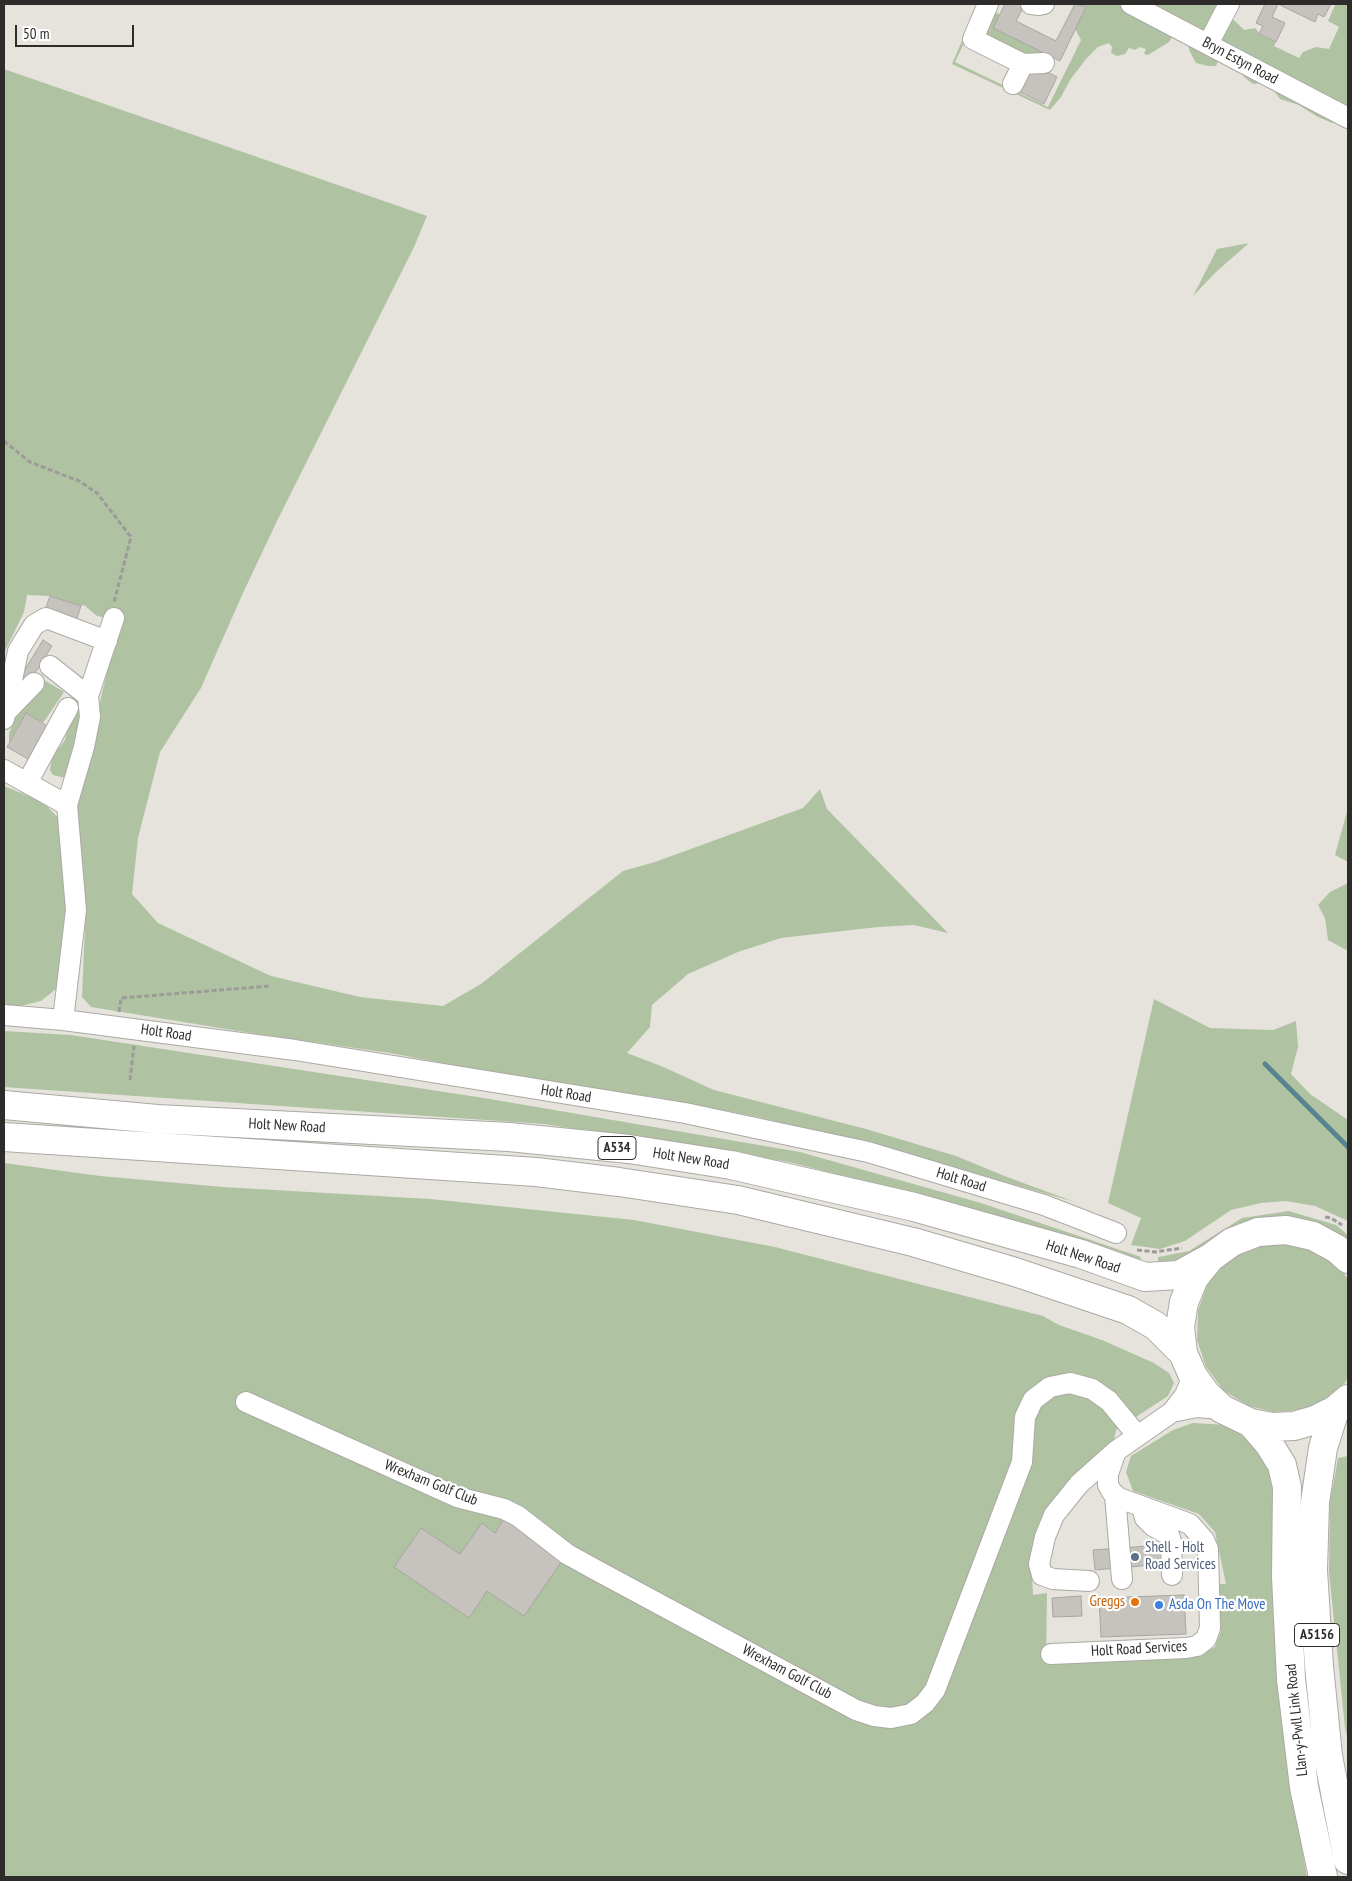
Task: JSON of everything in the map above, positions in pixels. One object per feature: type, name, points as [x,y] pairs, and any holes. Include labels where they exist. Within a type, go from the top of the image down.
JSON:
[{"type":"highway","name":"Holt New Road","points":[[4,1105],[157,1119],[508,1137],[629,1149],[731,1166],[914,1207],[1081,1254],[1144,1277],[1179,1275],[1210,1258]]},
{"type":"highway","name":"Holt New Road","points":[[4,1136],[536,1172],[738,1200],[913,1242],[1015,1272],[1128,1310],[1156,1326],[1188,1364],[1206,1394],[1222,1409],[1251,1423]]},
{"type":"highway","points":[[1188,1364],[1180,1327],[1184,1302],[1194,1278],[1210,1258],[1232,1242],[1258,1232],[1286,1230],[1313,1236],[1338,1249],[1348,1259]]},
{"type":"highway","points":[[1251,1423],[1272,1427],[1294,1426],[1315,1420],[1341,1404]]},
{"type":"highway","name":"Llan-y-Pwll Link Road","points":[[1341,1404],[1323,1448],[1315,1502],[1313,1570],[1318,1666],[1328,1756],[1348,1860]]},
{"type":"highway","name":"Llan-y-Pwll Link Road","points":[[1251,1423],[1269,1444],[1282,1465],[1286,1487],[1286,1577],[1291,1679],[1304,1787],[1323,1877]]},
{"type":"street","points":[[988,4],[973,39],[1023,64],[1044,63]]},
{"type":"street","points":[[1031,4],[1044,4]]},
{"type":"street","name":"Bryn Estyn Road","points":[[1131,4],[1348,118]]},
{"type":"street","points":[[1208,44],[1229,4]]},
{"type":"street","points":[[1013,84],[1023,64]]},
{"type":"street","points":[[4,716],[18,651],[34,625],[46,618],[107,640]]},
{"type":"street","points":[[63,1020],[76,910],[67,805],[84,747],[90,717],[88,696],[114,618]]},
{"type":"street","points":[[50,666],[88,696]]},
{"type":"street","points":[[4,716],[34,683]]},
{"type":"street","points":[[27,783],[68,708]]},
{"type":"street","points":[[4,770],[67,805]]},
{"type":"street","name":"Holt Road","points":[[4,1015],[125,1027],[295,1050],[685,1113],[868,1152],[1044,1205],[1116,1233]]},
{"type":"street","points":[[1089,1581],[1046,1578],[1042,1575],[1039,1570],[1039,1564],[1049,1526],[1062,1504],[1079,1484],[1116,1451],[1172,1412],[1186,1395],[1188,1364]]},
{"type":"street","name":"Wrexham Golf Club","points":[[246,1402],[457,1497],[504,1509],[518,1516],[567,1554],[596,1570],[856,1710],[874,1716],[891,1718],[910,1714],[925,1703],[936,1690],[1022,1462],[1025,1417],[1033,1400],[1050,1387],[1070,1383],[1092,1389],[1109,1401],[1137,1435]]},
{"type":"street","points":[[1172,1412],[1197,1407],[1222,1409]]},
{"type":"street","points":[[1116,1451],[1108,1474],[1108,1485],[1114,1494],[1122,1579]]},
{"type":"street","name":"Holt Road Services","points":[[1051,1654],[1186,1648],[1197,1646],[1206,1639],[1210,1628],[1208,1549],[1204,1540],[1190,1524],[1142,1507],[1114,1494],[1079,1484]]},
{"type":"street","points":[[1142,1507],[1145,1518],[1153,1526],[1169,1535],[1171,1541],[1172,1575]]},
{"type":"path","points":[[4,441],[30,462],[79,480],[97,493],[131,537],[114,603],[114,618]]},
{"type":"path","points":[[130,1080],[134,1051],[125,1027],[121,998],[270,986]]},
{"type":"green space","points":[[978,4],[983,4],[955,62],[1048,107],[1081,40],[1075,29],[1086,7],[1079,4],[1224,4],[1226,16],[1235,21],[1244,30],[1255,28],[1262,36],[1276,42],[1274,46],[1299,58],[1303,52],[1316,47],[1329,49],[1339,27],[1328,21],[1335,5],[1333,4],[1348,4],[1348,114],[1341,120],[1332,123],[1316,116],[1299,105],[1280,99],[1273,89],[1262,83],[1253,84],[1244,77],[1228,58],[1218,60],[1216,66],[1196,63],[1188,44],[1173,35],[1169,42],[1148,55],[1144,54],[1146,49],[1140,47],[1135,50],[1129,48],[1125,54],[1117,56],[1111,53],[1112,47],[1109,43],[1098,47],[1070,80],[1061,97],[1050,110],[952,64]]},
{"type":"green space","points":[[994,11],[1046,54],[1041,60],[994,42],[984,33]]},
{"type":"green space","points":[[4,69],[427,216],[414,247],[278,519],[201,688],[160,752],[138,838],[132,894],[158,923],[271,976],[360,997],[443,1006],[481,984],[623,871],[655,862],[803,808],[820,789],[827,809],[948,933],[914,925],[878,927],[781,938],[738,952],[688,974],[652,1005],[650,1027],[627,1053],[714,1090],[866,1129],[956,1156],[1075,1202],[893,1150],[758,1117],[654,1097],[510,1076],[390,1053],[91,1007],[82,997],[86,903],[75,808],[121,613],[110,608],[107,618],[97,616],[84,605],[81,606],[50,596],[27,595],[24,612],[4,653]]},
{"type":"green space","points":[[1249,243],[1216,272],[1193,296],[1217,249]]},
{"type":"green space","points":[[44,680],[64,692],[43,723],[26,713],[9,743],[9,733],[16,717],[30,696]]},
{"type":"green space","points":[[73,699],[82,710],[85,727],[65,778],[53,775],[50,770],[52,757],[65,740]]},
{"type":"green space","points":[[4,786],[43,802],[61,821],[59,833],[69,939],[64,973],[56,989],[41,1001],[20,1006],[4,1006]]},
{"type":"green space","points":[[1348,808],[1348,862],[1335,855]]},
{"type":"green space","points":[[1348,883],[1348,949],[1346,950],[1328,940],[1325,918],[1318,905],[1330,892]]},
{"type":"green space","points":[[1154,999],[1210,1028],[1273,1030],[1296,1021],[1298,1047],[1291,1074],[1310,1094],[1348,1120],[1348,1221],[1315,1206],[1286,1201],[1261,1203],[1231,1210],[1185,1241],[1160,1249],[1131,1245],[1141,1218],[1108,1203]]},
{"type":"green space","points":[[4,1031],[71,1035],[484,1098],[800,1152],[981,1203],[1141,1257],[1140,1261],[1005,1218],[789,1162],[544,1124],[4,1087]]},
{"type":"green space","points":[[4,1163],[100,1176],[223,1187],[430,1199],[634,1220],[775,1247],[1043,1316],[1059,1325],[1102,1340],[1154,1363],[1169,1373],[1174,1383],[1168,1396],[1116,1430],[1114,1440],[1031,1558],[1033,1595],[1047,1593],[1046,1664],[1198,1657],[1215,1647],[1221,1631],[1218,1584],[1226,1584],[1215,1532],[1199,1514],[1133,1491],[1126,1472],[1131,1456],[1173,1430],[1193,1423],[1228,1425],[1258,1448],[1274,1481],[1291,1781],[1307,1877],[4,1877]]},
{"type":"green space","points":[[1289,1211],[1336,1225],[1348,1235],[1348,1244],[1332,1231],[1158,1263],[1158,1257],[1189,1251],[1242,1218]]},
{"type":"green space","points":[[1282,1243],[1311,1249],[1336,1264],[1348,1279],[1348,1377],[1345,1383],[1325,1400],[1301,1410],[1274,1412],[1249,1406],[1224,1391],[1206,1367],[1197,1340],[1198,1310],[1208,1283],[1228,1261],[1253,1247]]},
{"type":"green space","points":[[1348,1456],[1348,1741],[1345,1728],[1329,1572],[1330,1502],[1338,1458]]},
{"type":"building","points":[[1005,4],[1025,4],[1016,21],[1056,41],[1075,4],[1086,7],[1060,61],[993,28]]},
{"type":"building","points":[[1265,4],[1278,4],[1272,17],[1285,23],[1276,42],[1259,34],[1263,26],[1256,23]]},
{"type":"building","points":[[1278,4],[1331,4],[1324,17],[1318,14],[1315,22]]},
{"type":"building","points":[[1033,65],[1057,77],[1044,104],[1020,92]]},
{"type":"building","points":[[50,596],[81,606],[76,621],[45,610]]},
{"type":"building","points":[[43,640],[52,646],[30,681],[21,676]]},
{"type":"building","points":[[26,713],[47,726],[28,759],[7,747]]},
{"type":"building","points":[[505,1517],[564,1558],[524,1616],[487,1591],[469,1618],[394,1567],[421,1528],[460,1554],[482,1523],[495,1533]]},
{"type":"building","name":"Shell - Holt Road Services","points":[[1175,1544],[1176,1563],[1095,1570],[1093,1550]]},
{"type":"building","points":[[1184,1595],[1186,1634],[1101,1637],[1099,1598]]},
{"type":"building","points":[[1081,1596],[1082,1616],[1053,1617],[1052,1598]]},
{"type":"waterway","points":[[1265,1064],[1348,1147]]},
{"type":"place","name":"Shell - Holt Road Services","points":[[1135,1557]]},
{"type":"place","name":"Greggs","points":[[1135,1602]]},
{"type":"place","name":"Asda On The Move","points":[[1159,1605]]}]
